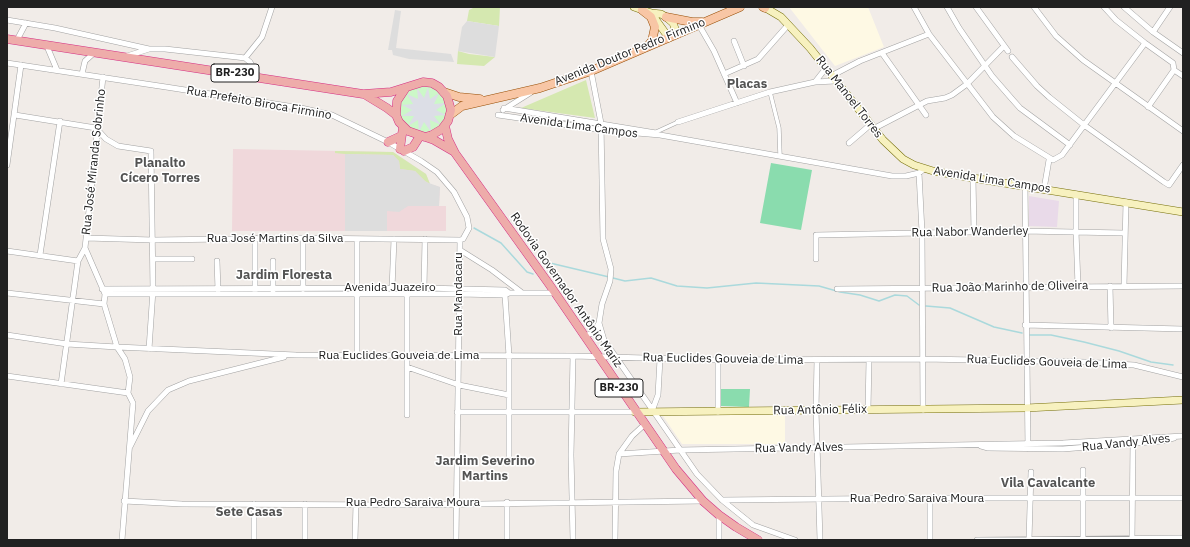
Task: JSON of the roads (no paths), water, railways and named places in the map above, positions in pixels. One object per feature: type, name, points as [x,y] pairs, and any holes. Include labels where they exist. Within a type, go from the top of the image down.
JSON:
[{"type":"highway","name":"BR-230","points":[[7,38],[258,76],[363,94],[391,92],[405,89],[413,84],[423,82],[432,83],[444,92]]},
{"type":"highway","points":[[396,115],[397,101],[405,89]]},
{"type":"highway","points":[[403,127],[401,136],[402,150],[415,143],[422,136],[436,134],[445,126],[450,115],[449,100],[444,92]]},
{"type":"highway","name":"BR-230","points":[[363,94],[396,115],[403,127]]},
{"type":"highway","name":"Rodovia Governador Antônio Mariz","points":[[445,126],[448,139],[455,153],[555,293],[635,412],[676,469],[703,501],[719,515],[758,540]]},
{"type":"highway","name":"Rodovia Governador Antônio Mariz","points":[[403,127],[440,143],[455,153]]},
{"type":"highway","points":[[388,142],[401,136]]},
{"type":"highway","points":[[414,157],[415,143]]},
{"type":"main road","name":"Rua Manoel Torres","points":[[764,7],[781,17]]},
{"type":"main road","name":"Rua Manoel Torres","points":[[776,7],[781,17],[826,68],[871,127],[903,159],[922,171]]},
{"type":"main road","points":[[638,8],[651,13],[662,14],[692,22],[707,22]]},
{"type":"main road","points":[[638,8],[651,17],[655,27],[652,41],[647,47]]},
{"type":"main road","name":"Avenida Doutor Pedro Firmino","points":[[450,115],[462,106],[540,88],[591,71],[707,22],[736,8]]},
{"type":"main road","points":[[651,13],[673,36]]},
{"type":"main road","points":[[666,16],[673,23],[673,36]]},
{"type":"main road","name":"Avenida Doutor Pedro Firmino","points":[[444,92],[466,98],[494,98]]},
{"type":"main road","name":"Avenida Lima Campos","points":[[922,171],[1024,185],[1183,212]]},
{"type":"main road","name":"Rua Antônio Félix","points":[[635,412],[1026,408],[1183,400]]},
{"type":"street","points":[[245,58],[262,37],[272,7]]},
{"type":"street","points":[[914,7],[929,34],[967,84],[1002,126],[1049,160],[1056,160],[1070,145],[1144,43]]},
{"type":"street","points":[[947,7],[959,28],[985,66],[1020,108],[1070,145]]},
{"type":"street","points":[[976,7],[1008,51]]},
{"type":"street","points":[[1034,7],[1056,36],[1086,62],[1183,131]]},
{"type":"street","points":[[1104,7],[1116,20],[1144,43],[1173,63],[1174,70],[1148,107]]},
{"type":"street","points":[[1124,7],[1153,32],[1183,53]]},
{"type":"street","points":[[1153,32],[1170,7]]},
{"type":"street","points":[[7,20],[149,49],[198,52],[245,58],[250,62],[258,76]]},
{"type":"street","points":[[17,40],[26,23]]},
{"type":"street","points":[[699,25],[724,74],[736,103]]},
{"type":"street","points":[[724,74],[744,66],[763,54],[788,25]]},
{"type":"street","points":[[654,134],[678,122],[770,92],[833,78],[849,66],[929,34]]},
{"type":"street","points":[[734,41],[744,66]]},
{"type":"street","points":[[46,44],[57,70]]},
{"type":"street","points":[[849,144],[871,127],[927,101],[944,98],[967,84],[1004,46]]},
{"type":"street","points":[[127,56],[149,49]]},
{"type":"street","points":[[82,74],[85,62],[95,52]]},
{"type":"street","points":[[882,53],[926,115]]},
{"type":"street","points":[[1012,57],[1037,86],[1084,125],[1169,185],[1183,165]]},
{"type":"street","name":"Rua Prefeito Biroca Firmino","points":[[7,63],[316,111],[332,115],[388,142],[437,172],[450,185],[458,198]]},
{"type":"street","points":[[7,165],[21,65]]},
{"type":"street","points":[[815,82],[826,68]]},
{"type":"street","points":[[1174,70],[1183,76]]},
{"type":"street","points":[[584,336],[593,333],[599,323],[602,304],[610,278],[609,262],[602,239],[602,130],[591,71]]},
{"type":"street","name":"Rua José Miranda Sobrinho","points":[[61,384],[78,261],[85,248],[96,128],[103,77]]},
{"type":"street","points":[[504,108],[540,88]]},
{"type":"street","points":[[770,92],[779,128],[780,155]]},
{"type":"street","name":"Avenida Lima Campos","points":[[654,134],[602,130],[498,115],[504,108],[550,115],[892,176],[906,176],[922,171]]},
{"type":"street","points":[[15,115],[60,121],[96,128],[106,139],[118,146],[152,151],[153,259],[149,349]]},
{"type":"street","points":[[549,122],[550,115]]},
{"type":"street","points":[[581,127],[582,120]]},
{"type":"street","points":[[40,255],[60,121]]},
{"type":"street","points":[[1044,189],[1049,160]]},
{"type":"street","points":[[922,171],[923,410]]},
{"type":"street","points":[[973,178],[974,232]]},
{"type":"street","points":[[1024,185],[1026,408],[1028,447]]},
{"type":"street","points":[[1076,194],[1078,286]]},
{"type":"street","name":"Rua Mandacaru","points":[[456,540],[460,250],[462,239],[468,232],[468,222],[458,198]]},
{"type":"street","points":[[1124,286],[1124,233],[1126,202]]},
{"type":"street","name":"Rua Nabor Wanderley","points":[[816,259],[816,235],[1024,231],[1124,233]]},
{"type":"street","name":"Rua José Martins da Silva","points":[[86,238],[153,240],[255,238],[462,239]]},
{"type":"street","points":[[254,292],[255,238]]},
{"type":"street","points":[[303,289],[304,238]]},
{"type":"street","points":[[357,239],[357,356]]},
{"type":"street","points":[[392,288],[394,239]]},
{"type":"street","points":[[424,288],[425,239]]},
{"type":"street","name":"Rua José Miranda Sobrinho","points":[[85,248],[104,292],[104,304],[117,347],[124,359],[130,376],[128,393],[134,403],[128,449],[122,540]]},
{"type":"street","points":[[460,250],[492,270],[521,292]]},
{"type":"street","points":[[7,251],[78,261]]},
{"type":"street","points":[[153,259],[192,259]]},
{"type":"street","points":[[217,261],[218,290]]},
{"type":"street","points":[[273,261],[273,290]]},
{"type":"street","points":[[1110,286],[1111,328]]},
{"type":"street","name":"Rua João Marinho de Oliveira","points":[[837,289],[1183,286]]},
{"type":"street","name":"Avenida Juazeiro","points":[[104,292],[357,291],[392,288],[424,288],[507,294],[521,292],[555,293]]},
{"type":"street","name":"Avenida Juazeiro","points":[[152,292],[218,290],[254,292],[303,289],[407,294],[459,291]]},
{"type":"street","points":[[7,292],[104,304]]},
{"type":"street","points":[[407,294],[407,415]]},
{"type":"street","points":[[507,294],[509,356],[509,455]]},
{"type":"street","points":[[599,323],[604,340],[615,357],[652,412],[697,474],[722,500],[753,525],[795,540]]},
{"type":"street","points":[[1025,325],[1183,329]]},
{"type":"street","name":"Rua Euclides Gouveia de Lima","points":[[7,335],[67,344],[296,355],[573,356],[718,360],[922,359],[1085,362],[1134,365],[1183,377]]},
{"type":"street","points":[[128,449],[148,411],[168,390],[189,381],[252,364],[296,355]]},
{"type":"street","points":[[573,356],[571,455],[573,540]]},
{"type":"street","points":[[652,412],[658,395],[660,359]]},
{"type":"street","points":[[718,360],[718,412]]},
{"type":"street","points":[[817,360],[816,410],[820,500],[820,540]]},
{"type":"street","points":[[868,409],[869,360]]},
{"type":"street","points":[[407,367],[459,385],[509,396]]},
{"type":"street","points":[[7,376],[128,393]]},
{"type":"street","name":"Rua Antônio Félix","points":[[457,412],[635,412]]},
{"type":"street","points":[[615,540],[616,471],[619,454],[632,436],[644,425]]},
{"type":"street","name":"Rua Vandy Alves","points":[[619,454],[663,450],[1063,446],[1133,442],[1161,436],[1183,436]]},
{"type":"street","points":[[1132,539],[1133,442]]},
{"type":"street","points":[[1083,470],[1083,539]]},
{"type":"street","points":[[1029,540],[1031,472]]},
{"type":"street","points":[[930,498],[930,540]]},
{"type":"street","name":"Rua Pedro Saraiva Moura","points":[[722,500],[1183,498]]},
{"type":"street","name":"Rua Pedro Saraiva Moura","points":[[124,501],[254,504],[456,504],[573,501],[703,501]]},
{"type":"street","points":[[507,502],[507,540]]},
{"type":"street","points":[[254,504],[254,540]]},
{"type":"street","points":[[305,504],[305,540]]},
{"type":"street","points":[[355,540],[356,504]]},
{"type":"street","points":[[719,515],[719,540]]},
{"type":"street","points":[[977,540],[1183,538]]},
{"type":"waterway","points":[[474,228],[501,243],[527,272],[533,274]]},
{"type":"waterway","points":[[550,263],[609,277]]},
{"type":"waterway","points":[[613,278],[625,281],[651,278],[677,286],[707,288],[756,283],[819,286],[840,292],[860,295],[879,301],[895,295],[907,296],[919,305]]},
{"type":"waterway","points":[[926,306],[950,308],[994,327],[1022,333]]},
{"type":"waterway","points":[[1029,335],[1051,335],[1119,351],[1151,362],[1173,365]]},
{"type":"district","name":"Placas","points":[[747,84]]},
{"type":"district","name":"Planalto Cícero Torres","points":[[160,170]]},
{"type":"district","name":"Jardim Floresta","points":[[284,275]]},
{"type":"district","name":"Jardim Severino Martins","points":[[485,468]]},
{"type":"district","name":"Vila Cavalcante","points":[[1048,483]]},
{"type":"district","name":"Sete Casas","points":[[249,512]]}]
